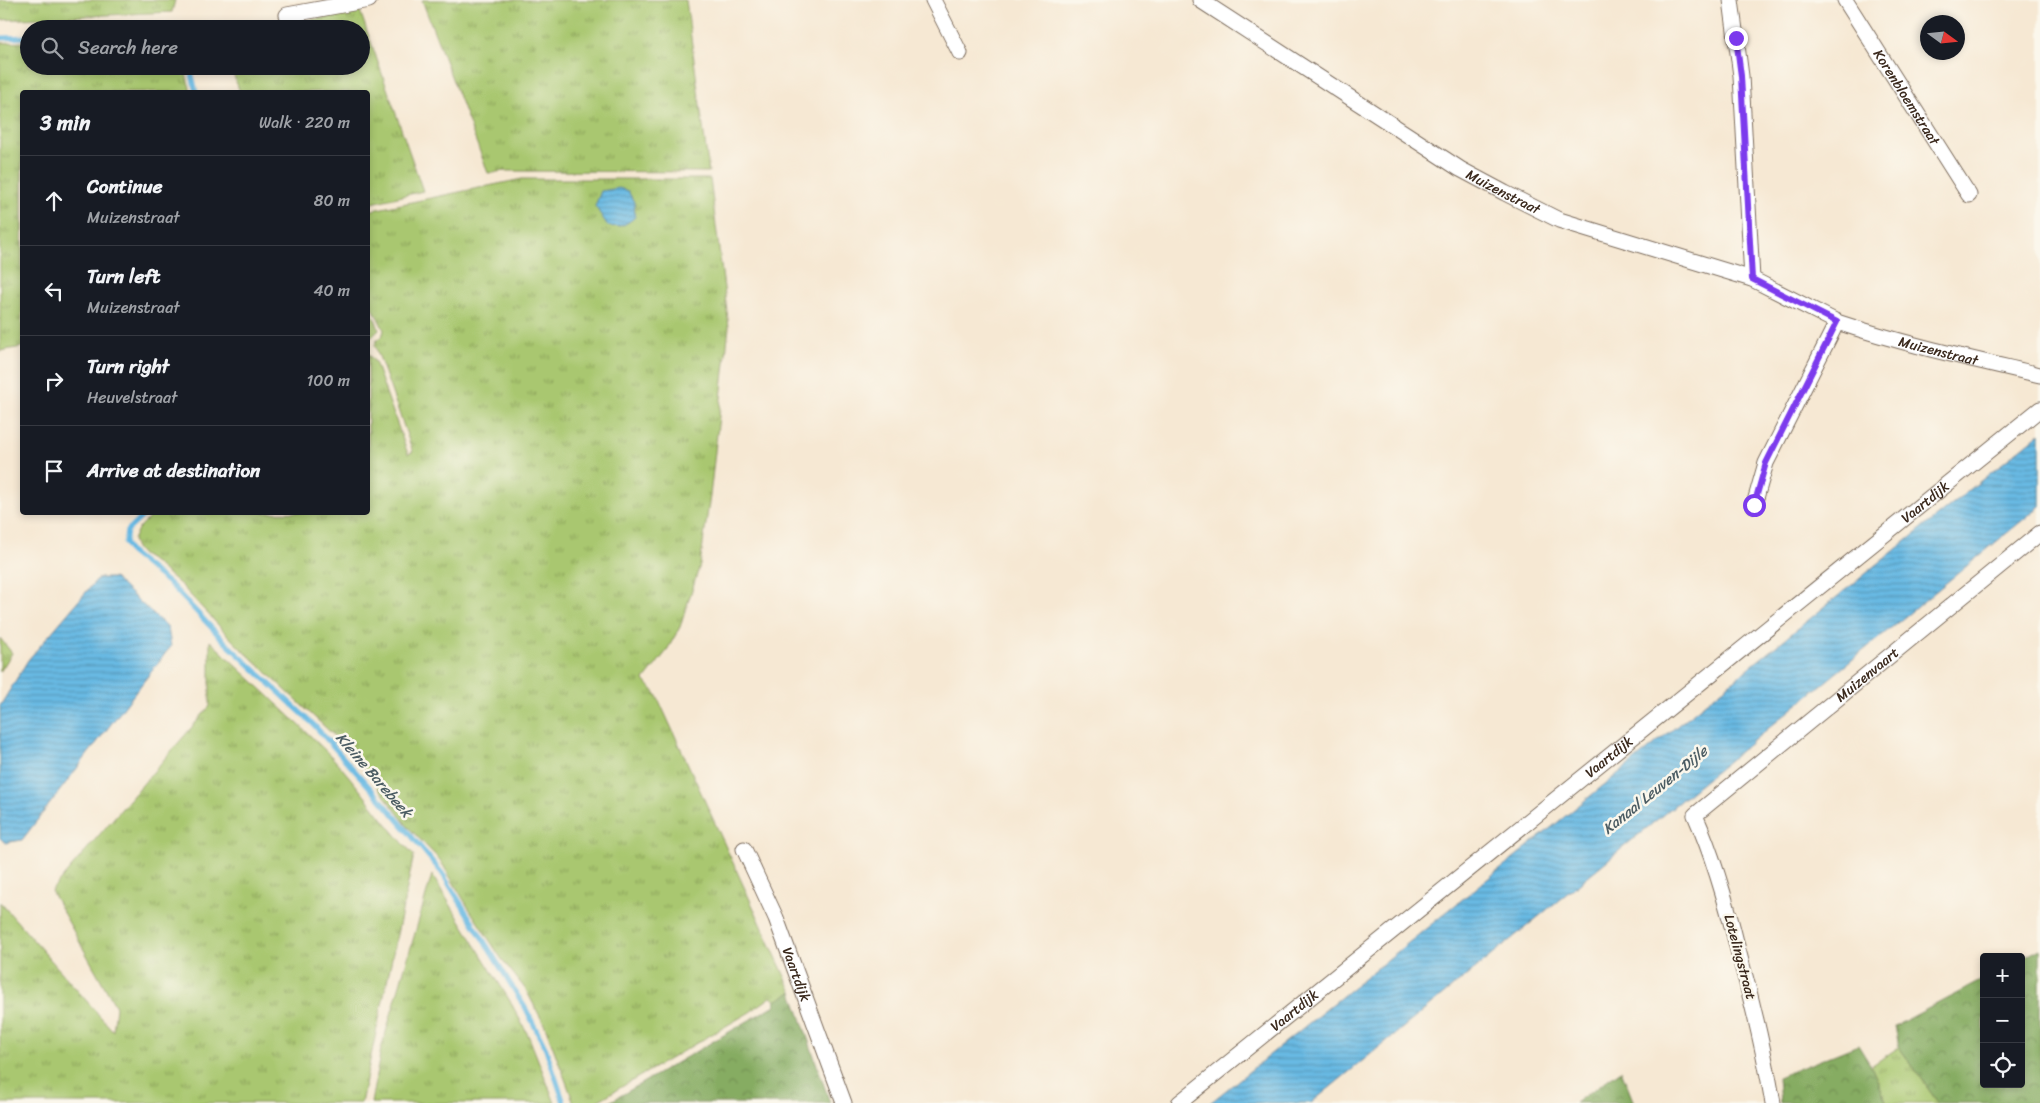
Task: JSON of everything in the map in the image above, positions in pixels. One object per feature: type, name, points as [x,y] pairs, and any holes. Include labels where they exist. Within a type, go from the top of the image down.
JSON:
[{"type":"street","points":[[287,15],[370,0]]},
{"type":"street","points":[[933,0],[960,53]]},
{"type":"street","name":"Muizenstraat","points":[[1200,0],[1460,169],[1559,220],[1752,279],[1837,322],[1921,347],[2040,375]]},
{"type":"street","points":[[1731,0],[1741,76],[1752,279]]},
{"type":"street","name":"Korenbloemstraat","points":[[1845,0],[1969,195]]},
{"type":"street","points":[[1754,505],[1766,463],[1837,322]]},
{"type":"street","name":"Vaartdijk","points":[[1179,1103],[2040,409]]},
{"type":"street","name":"Muizenvaart","points":[[1695,815],[2040,533]]},
{"type":"street","name":"Lotelingstraat","points":[[1695,815],[1728,908],[1752,1001],[1773,1103]]},
{"type":"street","name":"Vaartdijk","points":[[744,849],[776,918],[844,1103]]},
{"type":"green space","points":[[0,0],[175,0],[172,12],[0,20]]},
{"type":"green space","points":[[422,0],[686,0],[709,172],[506,171],[488,173]]},
{"type":"green space","points":[[360,11],[363,20],[308,20]]},
{"type":"green space","points":[[370,40],[423,191],[370,204],[370,90],[239,90],[233,75],[370,75]]},
{"type":"green space","points":[[20,42],[20,75],[186,75],[190,90],[20,90],[20,347],[0,351],[0,43]]},
{"type":"green space","points":[[522,179],[710,179],[729,327],[710,496],[700,565],[680,627],[666,652],[644,680],[656,694],[792,992],[776,1001],[771,997],[750,1012],[594,1103],[574,1103],[545,1026],[526,990],[501,958],[440,860],[408,827],[363,767],[342,743],[234,642],[181,585],[154,562],[142,555],[136,548],[133,540],[138,529],[152,515],[370,515],[370,356],[375,362],[408,454],[413,452],[375,345],[376,341],[382,337],[384,330],[370,302],[370,211]]},
{"type":"green space","points":[[370,310],[376,321],[379,330],[370,338]]},
{"type":"green space","points":[[0,638],[12,653],[0,672]]},
{"type":"green space","points":[[210,641],[331,756],[414,855],[361,1103],[0,1103],[0,902],[113,1031],[116,1007],[51,891],[210,706]]},
{"type":"green space","points":[[432,875],[510,1001],[529,1037],[555,1103],[371,1103],[381,1049]]},
{"type":"green space","points":[[2040,949],[2040,1103],[1939,1103],[1899,1047],[1895,1026],[1980,981],[1980,1088],[2025,1088],[2025,957]]},
{"type":"green space","points":[[792,992],[830,1103],[608,1103],[775,1005],[775,1001]]},
{"type":"green space","points":[[1858,1045],[1871,1066],[1887,1103],[1780,1103],[1778,1077]]},
{"type":"green space","points":[[1899,1047],[1939,1103],[1887,1103],[1871,1066]]},
{"type":"green space","points":[[1621,1070],[1634,1103],[1575,1103]]},
{"type":"water","points":[[619,188],[628,191],[634,202],[635,217],[629,222],[616,227],[608,226],[595,206],[601,191]]},
{"type":"water","name":"Kanaal Leuven-Dijle","points":[[2040,433],[2040,506],[1311,1103],[1210,1103]]},
{"type":"water","points":[[98,578],[114,578],[168,628],[171,646],[22,840],[5,843],[0,838],[0,706],[28,660]]},
{"type":"waterway","points":[[0,38],[20,37]]},
{"type":"waterway","name":"Kleine Barebeek","points":[[192,75],[196,90]]},
{"type":"waterway","name":"Kleine Barebeek","points":[[144,515],[127,531],[125,543],[130,552],[171,585],[226,643],[314,725],[389,809],[442,873],[526,1009],[546,1049],[564,1103]]},
{"type":"route","points":[[1736,38],[1741,76],[1752,279],[1837,322],[1766,463],[1754,505]]}]
